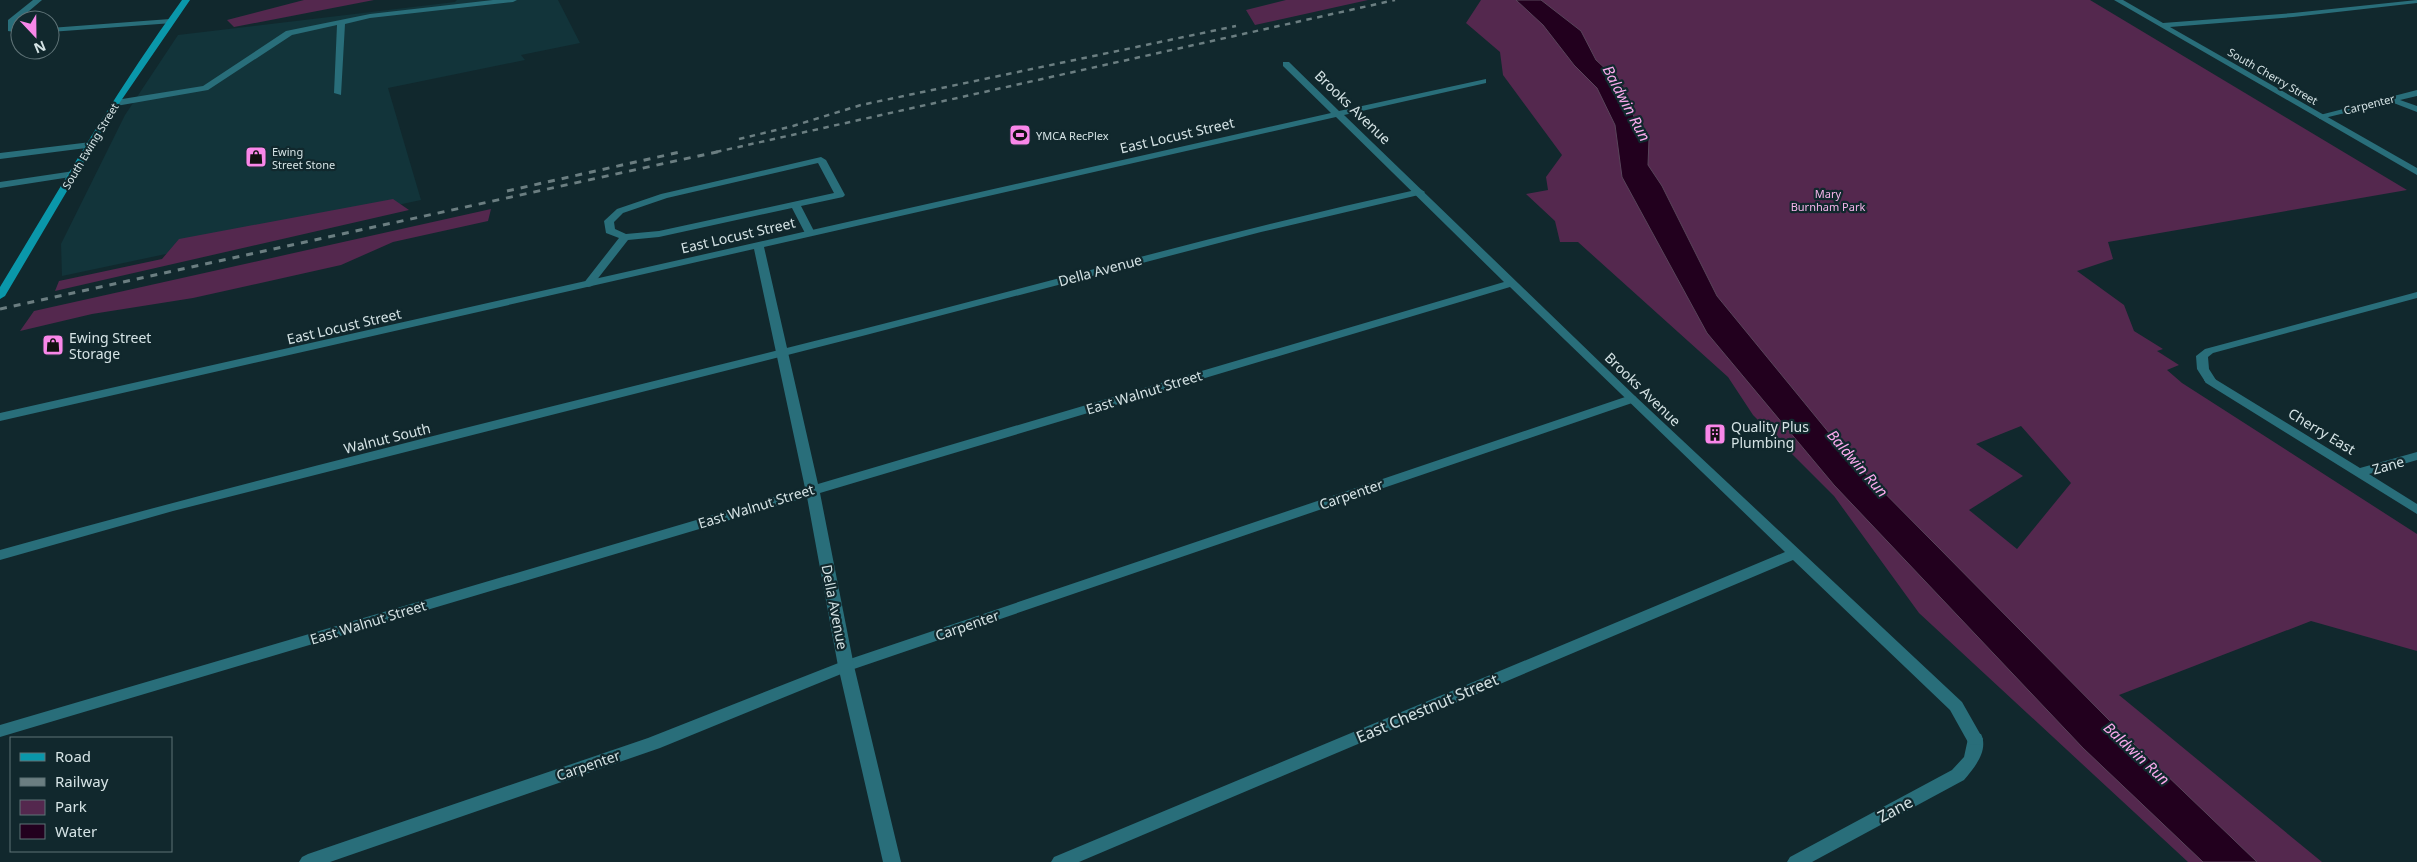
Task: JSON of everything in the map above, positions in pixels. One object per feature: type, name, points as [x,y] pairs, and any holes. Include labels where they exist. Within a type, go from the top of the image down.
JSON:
[{"type":"street","points":[[26,10],[38,0]]},
{"type":"street","name":"South Ewing Street","points":[[0,296],[116,103],[186,0]]},
{"type":"street","points":[[116,103],[205,88],[289,33],[370,16],[513,0]]},
{"type":"street","name":"South Cherry Street","points":[[2118,0],[2417,172]]},
{"type":"street","points":[[2161,25],[2293,15],[2417,1]]},
{"type":"street","points":[[60,29],[170,21]]},
{"type":"street","points":[[338,93],[341,22]]},
{"type":"street","name":"Brooks Avenue","points":[[1286,64],[1420,192],[1631,399],[1956,706],[1975,739]]},
{"type":"street","name":"East Locust Street","points":[[0,417],[1483,81]]},
{"type":"street","name":"Carpenter","points":[[2320,116],[2417,93]]},
{"type":"street","points":[[2391,99],[2417,109]]},
{"type":"street","points":[[0,156],[91,145]]},
{"type":"street","points":[[821,160],[840,195],[659,234],[624,237],[610,231],[609,221],[620,211],[664,196],[821,160]]},
{"type":"street","points":[[0,185],[74,174]]},
{"type":"street","name":"Della Avenue","points":[[782,352],[1316,214],[1420,192]]},
{"type":"street","points":[[795,204],[810,233]]},
{"type":"street","points":[[588,284],[624,237]]},
{"type":"street","name":"Della Avenue","points":[[758,244],[812,490],[846,666],[892,862]]},
{"type":"street","name":"East Walnut Street","points":[[0,731],[1512,283]]},
{"type":"street","name":"Cherry East","points":[[2417,295],[2209,351],[2202,356],[2201,362],[2203,371],[2210,380],[2417,510]]},
{"type":"street","name":"Walnut South","points":[[0,555],[171,507],[782,352]]},
{"type":"street","name":"Carpenter","points":[[308,862],[654,743],[846,666],[1631,399]]},
{"type":"street","name":"Zane","points":[[2358,473],[2417,456]]},
{"type":"street","name":"East Chestnut Street","points":[[1060,862],[1795,553]]},
{"type":"street","name":"Zane","points":[[1796,862],[1958,776],[1972,759],[1975,739]]},
{"type":"shaded area","name":"Ewing Street Stone","points":[[457,0],[558,0],[580,43],[521,55],[525,60],[388,88],[421,200],[62,276],[61,244],[125,115],[178,35],[455,2]]},
{"type":"green space","points":[[304,0],[374,0],[234,27],[227,20]]},
{"type":"green space","points":[[1286,0],[1368,0],[1255,25],[1246,10]]},
{"type":"green space","name":"Mary Burnham Park","points":[[1481,0],[2090,0],[2407,190],[2108,242],[2113,259],[2077,271],[2124,305],[2134,331],[2163,349],[2157,351],[2179,365],[2167,370],[2182,383],[2417,534],[2417,651],[2311,621],[2119,695],[2322,862],[2188,862],[1919,613],[1834,496],[1753,415],[1728,377],[1578,242],[1560,242],[1555,221],[1526,194],[1548,190],[1546,177],[1562,155],[1503,75],[1500,52],[1466,23]],"holes":[[[2021,426],[2071,483],[2017,549],[1969,510],[2023,476],[1976,444]]]},
{"type":"green space","points":[[393,199],[409,210],[55,291],[59,281],[162,259],[179,239]]},
{"type":"green space","points":[[491,209],[488,221],[393,242],[341,265],[193,298],[92,314],[20,331],[34,311]]},
{"type":"water","name":"Baldwin Run","points":[[1516,0],[1541,0],[1581,31],[1596,60],[1609,72],[1641,129],[1649,139],[1648,165],[1662,186],[1717,296],[1848,456],[2109,720],[2257,862],[2203,862],[2083,748],[1834,485],[1707,333],[1622,177],[1615,125],[1597,88],[1574,65],[1543,25]]},
{"type":"railway","points":[[716,152],[1395,0]]},
{"type":"railway","points":[[739,139],[793,126],[861,105],[1236,26]]},
{"type":"railway","points":[[0,309],[721,151]]},
{"type":"railway","points":[[507,191],[680,152]]},
{"type":"place","name":"YMCA RecPlex","points":[[1020,135]]},
{"type":"place","name":"Ewing Street Stone","points":[[256,157]]},
{"type":"place","name":"Ewing Street Storage","points":[[53,345]]},
{"type":"place","name":"Quality Plus Plumbing","points":[[1715,434]]}]
